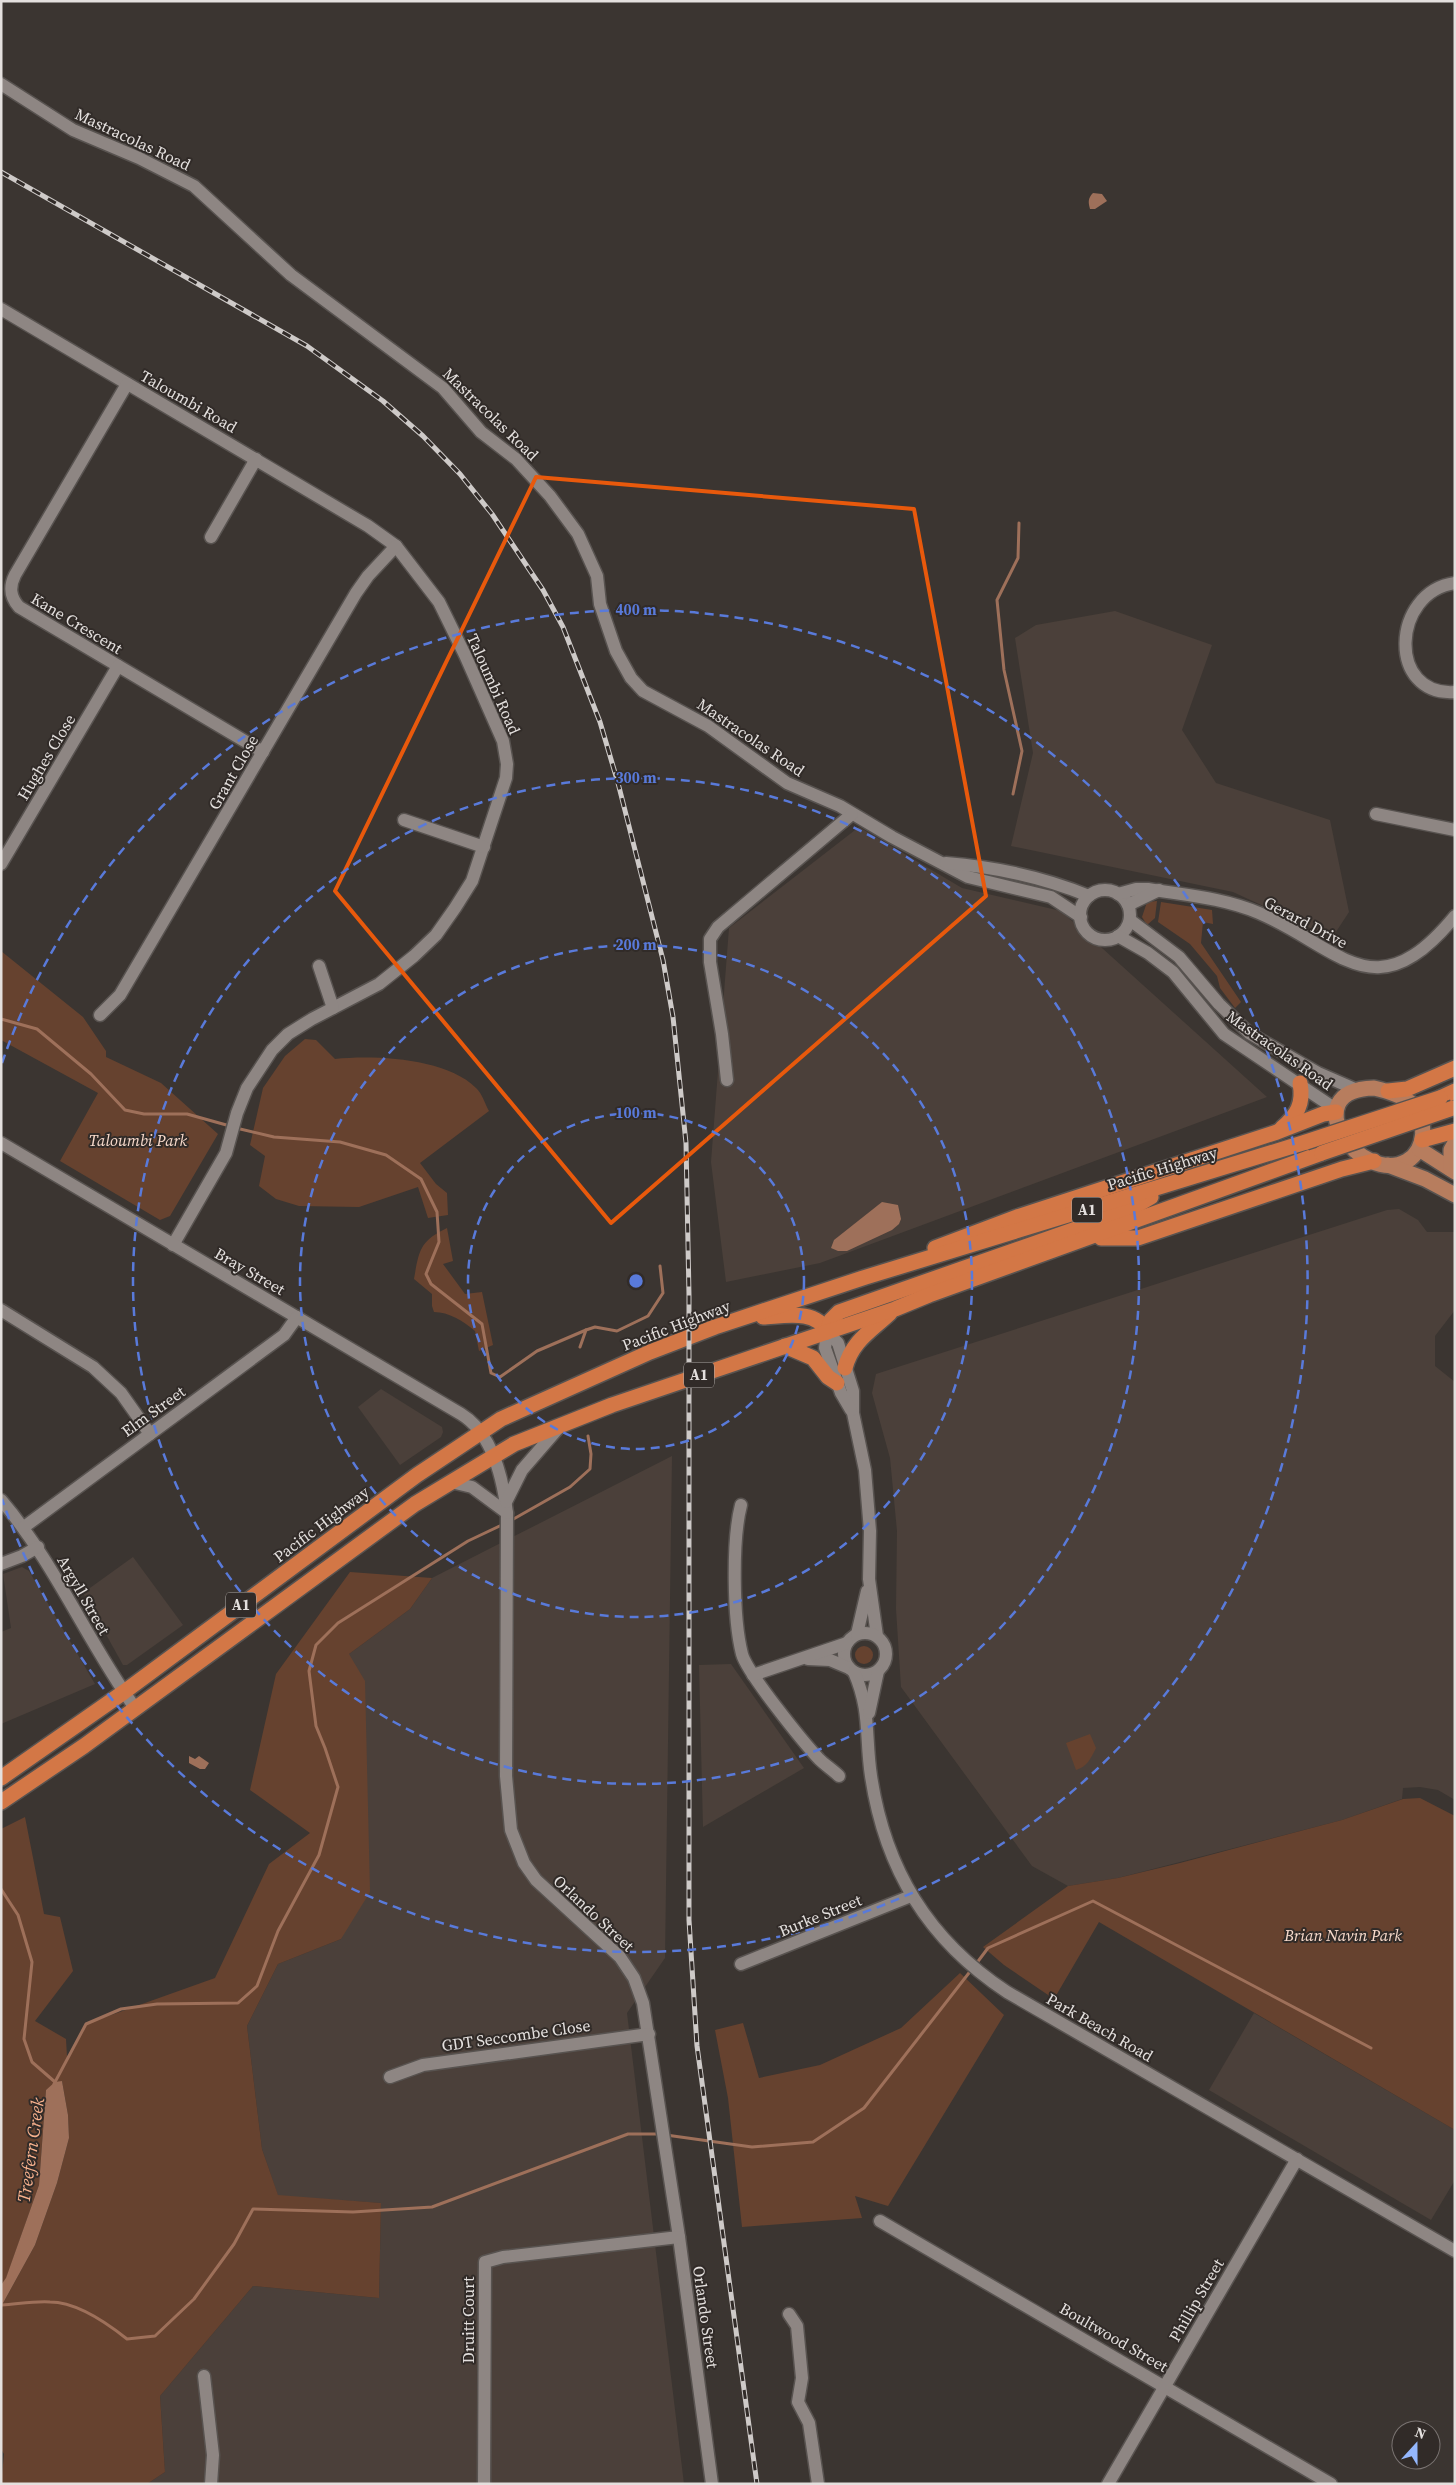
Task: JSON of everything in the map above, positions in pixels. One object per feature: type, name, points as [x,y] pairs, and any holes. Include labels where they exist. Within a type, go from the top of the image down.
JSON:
[{"type":"highway","points":[[1388,1091],[1406,1089],[1455,1068]]},
{"type":"highway","points":[[1277,1132],[1294,1118],[1300,1108],[1302,1095],[1300,1083]]},
{"type":"highway","name":"Pacific Highway","points":[[1,1778],[124,1692],[410,1480],[480,1431],[501,1419],[650,1352],[742,1318],[866,1277],[1306,1142],[1440,1098],[1455,1091]]},
{"type":"highway","name":"A1","points":[[1,1802],[135,1708],[416,1504],[514,1444],[563,1423],[895,1309],[929,1294],[1322,1153],[1454,1108]]},
{"type":"highway","points":[[866,1277],[1017,1217],[1277,1132],[1323,1114],[1337,1111]]},
{"type":"highway","points":[[1420,1144],[1455,1131]]},
{"type":"highway","points":[[1089,1238],[1138,1238],[1333,1172],[1379,1162]]},
{"type":"highway","points":[[827,1332],[830,1320],[839,1312],[1127,1211],[1177,1182]]},
{"type":"highway","points":[[846,1368],[849,1355],[856,1344],[895,1309]]},
{"type":"highway","points":[[742,1318],[812,1317],[824,1326],[827,1332]]},
{"type":"highway","points":[[785,1346],[813,1358],[828,1377],[837,1383]]},
{"type":"main road","points":[[1379,1162],[1395,1164],[1406,1162],[1420,1144],[1422,1122],[1418,1111],[1411,1103],[1388,1091],[1374,1088],[1357,1090],[1341,1101],[1337,1111],[1336,1126],[1340,1134],[1356,1151],[1379,1162],[1425,1179],[1455,1194]]},
{"type":"main road","points":[[1453,1170],[1451,1150],[1455,1143]]},
{"type":"main road","points":[[1420,1144],[1453,1170]]},
{"type":"street","name":"Mastracolas Road","points":[[1,84],[73,130],[139,158],[194,186],[292,275],[443,388],[481,432],[516,459],[533,477],[578,534],[596,576],[600,604],[616,651],[637,686],[651,696],[708,726],[786,783],[830,800],[852,814],[968,877],[1051,897],[1081,917]]},
{"type":"street","name":"Taloumbi Road","points":[[1,309],[368,526],[396,546],[439,602],[466,655],[503,741],[507,764],[506,778],[472,881],[436,934],[414,956],[380,984],[288,1034],[272,1050],[247,1088],[237,1113],[226,1152],[173,1245]]},
{"type":"street","name":"Kane Crescent","points":[[127,384],[14,575],[10,588],[14,601],[19,607],[263,752]]},
{"type":"street","points":[[211,536],[256,459]]},
{"type":"street","name":"Grant Close","points":[[100,1015],[120,995],[356,593],[368,576],[396,546]]},
{"type":"street","points":[[1455,583],[1444,585],[1430,592],[1416,604],[1407,626],[1405,643],[1406,658],[1412,671],[1424,683],[1436,690],[1455,692]]},
{"type":"street","name":"Hughes Close","points":[[1,864],[118,666]]},
{"type":"street","points":[[727,1080],[722,1034],[710,962],[710,939],[718,927],[852,814]]},
{"type":"street","points":[[1376,814],[1455,830]]},
{"type":"street","points":[[404,820],[484,847]]},
{"type":"street","name":"Mastracolas Road","points":[[942,862],[1030,875],[1089,896]]},
{"type":"street","name":"Gerard Drive","points":[[1118,894],[1136,889],[1159,890],[1223,902],[1259,913],[1336,956],[1363,966],[1395,964],[1410,959],[1432,942],[1455,916]]},
{"type":"street","points":[[1103,890],[1118,894],[1128,905],[1130,920],[1124,932],[1111,939],[1096,938],[1085,929],[1081,917],[1084,902],[1089,896],[1103,890]]},
{"type":"street","points":[[1128,905],[1159,890]]},
{"type":"street","name":"Mastracolas Road","points":[[1130,920],[1179,957],[1219,1004],[1250,1033],[1318,1074],[1357,1090]]},
{"type":"street","name":"Mastracolas Road","points":[[1118,936],[1173,972],[1224,1034],[1300,1083],[1337,1111]]},
{"type":"street","points":[[319,966],[333,1008]]},
{"type":"street","name":"Bray Street","points":[[1,1143],[461,1414],[480,1431]]},
{"type":"street","points":[[1,1310],[93,1367],[121,1393],[150,1434]]},
{"type":"street","name":"Elm Street","points":[[24,1527],[284,1335],[297,1317]]},
{"type":"street","points":[[827,1332],[838,1343],[846,1368],[852,1391],[853,1412],[865,1470],[870,1531],[869,1579],[877,1636]]},
{"type":"street","points":[[827,1332],[825,1348],[837,1383],[853,1412]]},
{"type":"street","points":[[451,1482],[472,1487],[506,1507],[522,1470],[563,1423]]},
{"type":"street","name":"Orlando Street","points":[[480,1431],[501,1476],[506,1507],[508,1535],[506,1776],[511,1830],[524,1863],[536,1880],[547,1892],[610,1947],[628,1968],[643,2003],[679,2237],[712,2484]]},
{"type":"street","name":"Argyll Street","points":[[1,1500],[38,1547],[107,1668],[135,1708]]},
{"type":"street","points":[[741,1505],[736,1527],[737,1614],[743,1655],[753,1675],[819,1759],[840,1776]]},
{"type":"street","points":[[1,1564],[38,1547]]},
{"type":"street","points":[[857,1634],[869,1579]]},
{"type":"street","points":[[753,1675],[801,1658],[847,1643],[857,1634],[864,1633],[877,1636],[882,1641],[886,1654],[885,1660],[878,1671],[866,1675],[830,1660],[801,1658]]},
{"type":"street","points":[[847,1643],[844,1656],[851,1670]]},
{"type":"street","name":"Park Beach Road","points":[[851,1670],[863,1692],[868,1719],[869,1759],[876,1808],[891,1852],[911,1896],[931,1926],[962,1956],[983,1976],[1092,2042],[1455,2251]]},
{"type":"street","name":"Park Beach Road","points":[[868,1719],[878,1671]]},
{"type":"street","name":"Burke Street","points":[[741,1964],[911,1896]]},
{"type":"street","name":"GDT Seccombe Close","points":[[390,2078],[423,2065],[649,2034]]},
{"type":"street","name":"Phillip Street","points":[[1108,2484],[1298,2159]]},
{"type":"street","name":"Boultwood Street","points":[[880,2221],[1165,2385],[1331,2484]]},
{"type":"street","name":"Druitt Court","points":[[484,2484],[485,2262],[503,2257],[679,2237]]},
{"type":"street","points":[[789,2314],[797,2326],[802,2369],[798,2402],[809,2423],[818,2484]]},
{"type":"street","points":[[204,2376],[213,2455],[211,2484]]},
{"type":"highlighted area","points":[[536,477],[914,509],[986,896],[611,1223],[335,891]]},
{"type":"shaded area","points":[[1093,193],[1102,194],[1107,201],[1095,209],[1090,209],[1089,200]]},
{"type":"shaded area","points":[[1115,611],[1212,645],[1182,730],[1216,783],[1330,820],[1349,912],[1332,938],[1233,892],[1011,846],[1033,753],[1015,638],[1036,625]]},
{"type":"shaded area","points":[[859,827],[962,888],[1061,911],[1267,1097],[820,1263],[726,1282],[711,1162],[729,928]]},
{"type":"shaded area","points":[[882,1202],[898,1205],[901,1219],[899,1224],[892,1230],[847,1251],[838,1251],[831,1248],[834,1240]]},
{"type":"shaded area","points":[[1399,1209],[1418,1220],[1427,1232],[1455,1232],[1455,1310],[1435,1336],[1435,1366],[1455,1382],[1455,1800],[1438,1790],[1420,1787],[1403,1788],[1402,1799],[1342,1820],[1118,1878],[1068,1886],[1032,1866],[901,1687],[896,1609],[897,1531],[890,1458],[872,1393],[876,1374],[1387,1210]]},
{"type":"shaded area","points":[[381,1389],[442,1427],[441,1437],[400,1465],[358,1407]]},
{"type":"shaded area","points":[[672,1456],[665,1958],[627,2013],[684,2484],[147,2484],[165,2472],[160,2396],[253,2286],[379,2298],[381,2203],[278,2196],[262,2149],[247,2026],[278,1964],[341,1939],[349,1654],[410,1609],[432,1578]]},
{"type":"shaded area","points":[[133,1557],[183,1625],[127,1665],[123,1665],[83,1593]]},
{"type":"shaded area","points":[[22,1567],[29,1571],[95,1684],[1,1724],[1,1632],[11,1628],[3,1574]]},
{"type":"shaded area","points":[[731,1664],[804,1768],[703,1827],[699,1665]]},
{"type":"shaded area","points":[[189,1756],[195,1759],[199,1756],[209,1763],[205,1769],[200,1769],[189,1763]]},
{"type":"shaded area","points":[[1254,2013],[1455,2130],[1455,2180],[1431,2220],[1209,2090]]},
{"type":"shaded area","points":[[62,2081],[68,2115],[69,2138],[57,2183],[35,2245],[2,2305],[1,2321],[1,2285],[6,2278],[39,2185],[46,2090],[55,2082]]},
{"type":"green space","points":[[1157,901],[1155,918],[1147,925],[1142,917],[1147,902]]},
{"type":"green space","points":[[1161,902],[1212,910],[1213,924],[1203,922],[1201,943],[1241,1002],[1235,1008],[1220,988],[1217,976],[1190,944],[1158,922]]},
{"type":"green space","name":"Taloumbi Park","points":[[1,951],[83,1017],[106,1051],[106,1057],[161,1083],[218,1134],[170,1216],[160,1220],[60,1161],[98,1093],[1,1040]]},
{"type":"green space","points":[[305,1039],[316,1040],[335,1059],[389,1059],[429,1065],[447,1070],[463,1078],[478,1090],[489,1111],[420,1163],[436,1184],[447,1193],[448,1215],[428,1218],[418,1187],[359,1207],[299,1206],[276,1199],[259,1186],[265,1156],[250,1145],[263,1088],[285,1056]]},
{"type":"green space","points":[[447,1228],[453,1261],[443,1264],[465,1294],[482,1292],[493,1345],[479,1351],[475,1331],[456,1318],[440,1312],[434,1312],[432,1294],[414,1279],[422,1247],[431,1237]]},
{"type":"green space","points":[[350,1572],[432,1578],[410,1609],[349,1654],[365,1681],[370,1892],[341,1939],[278,1964],[247,2026],[262,2149],[278,2195],[381,2203],[379,2298],[253,2286],[160,2396],[165,2472],[147,2484],[1,2484],[4,2454],[1,2449],[2,2305],[35,2245],[57,2183],[69,2138],[68,2115],[62,2081],[46,2090],[39,2185],[6,2279],[1,2285],[1,1829],[25,1817],[44,1914],[60,1917],[73,1971],[35,2021],[66,2039],[67,2057],[86,2024],[215,1978],[269,1864],[310,1833],[250,1790],[276,1674]]},
{"type":"green space","points":[[860,1646],[868,1646],[873,1651],[871,1662],[860,1664],[855,1659],[855,1651]]},
{"type":"green space","points":[[1090,1734],[1096,1748],[1086,1764],[1076,1770],[1066,1743]]},
{"type":"green space","name":"Brian Navin Park","points":[[1420,1798],[1455,1816],[1455,2130],[1099,1922],[1054,1999],[1004,1965],[983,1947],[1068,1886],[1118,1878],[1180,1863],[1342,1820],[1403,1799]]},
{"type":"green space","points":[[960,1973],[1004,2015],[888,2206],[855,2196],[862,2218],[742,2227],[728,2098],[715,2030],[743,2023],[759,2078],[820,2065],[901,2028]]},
{"type":"waterway","points":[[1013,794],[1022,751],[1004,670],[997,600],[1018,558],[1019,523]]},
{"type":"waterway","points":[[1,1019],[37,1029],[91,1074],[125,1110],[144,1114],[187,1114],[230,1126]]},
{"type":"waterway","points":[[236,1128],[274,1137],[340,1142],[386,1155],[421,1179],[437,1212],[439,1242],[426,1274],[431,1284],[482,1324],[491,1373],[500,1377],[537,1351],[586,1330]]},
{"type":"waterway","points":[[580,1347],[586,1330],[595,1327],[617,1331],[648,1316],[663,1293],[660,1266]]},
{"type":"waterway","points":[[510,1521],[570,1487],[590,1469],[591,1454],[588,1436]]},
{"type":"waterway","points":[[54,2084],[86,2024],[121,2009],[157,2004],[238,2003],[257,1986],[278,1931],[319,1855],[338,1787],[316,1726],[309,1671],[316,1645],[338,1623],[468,1541],[504,1524]]},
{"type":"waterway","points":[[1,1889],[18,1915],[32,1962],[24,2039],[32,2062],[55,2082]]},
{"type":"waterway","points":[[976,1964],[988,1948],[1093,1901],[1371,2048]]},
{"type":"waterway","points":[[666,2135],[752,2147],[813,2142],[864,2108],[972,1969]]},
{"type":"waterway","points":[[2,2305],[38,2302],[60,2303],[91,2314],[127,2339],[155,2336],[194,2299],[234,2244],[253,2209],[353,2212],[432,2207],[628,2134],[659,2134]]},
{"type":"railway","points":[[1,172],[307,346],[383,401],[423,436],[460,474],[492,514],[543,590],[563,627],[600,722],[618,783],[663,960],[673,1017],[686,1143],[689,1295],[689,1920],[697,2046],[757,2484]]},
{"type":"water label","name":"Treefern Creek","points":[[31,2150]]}]
